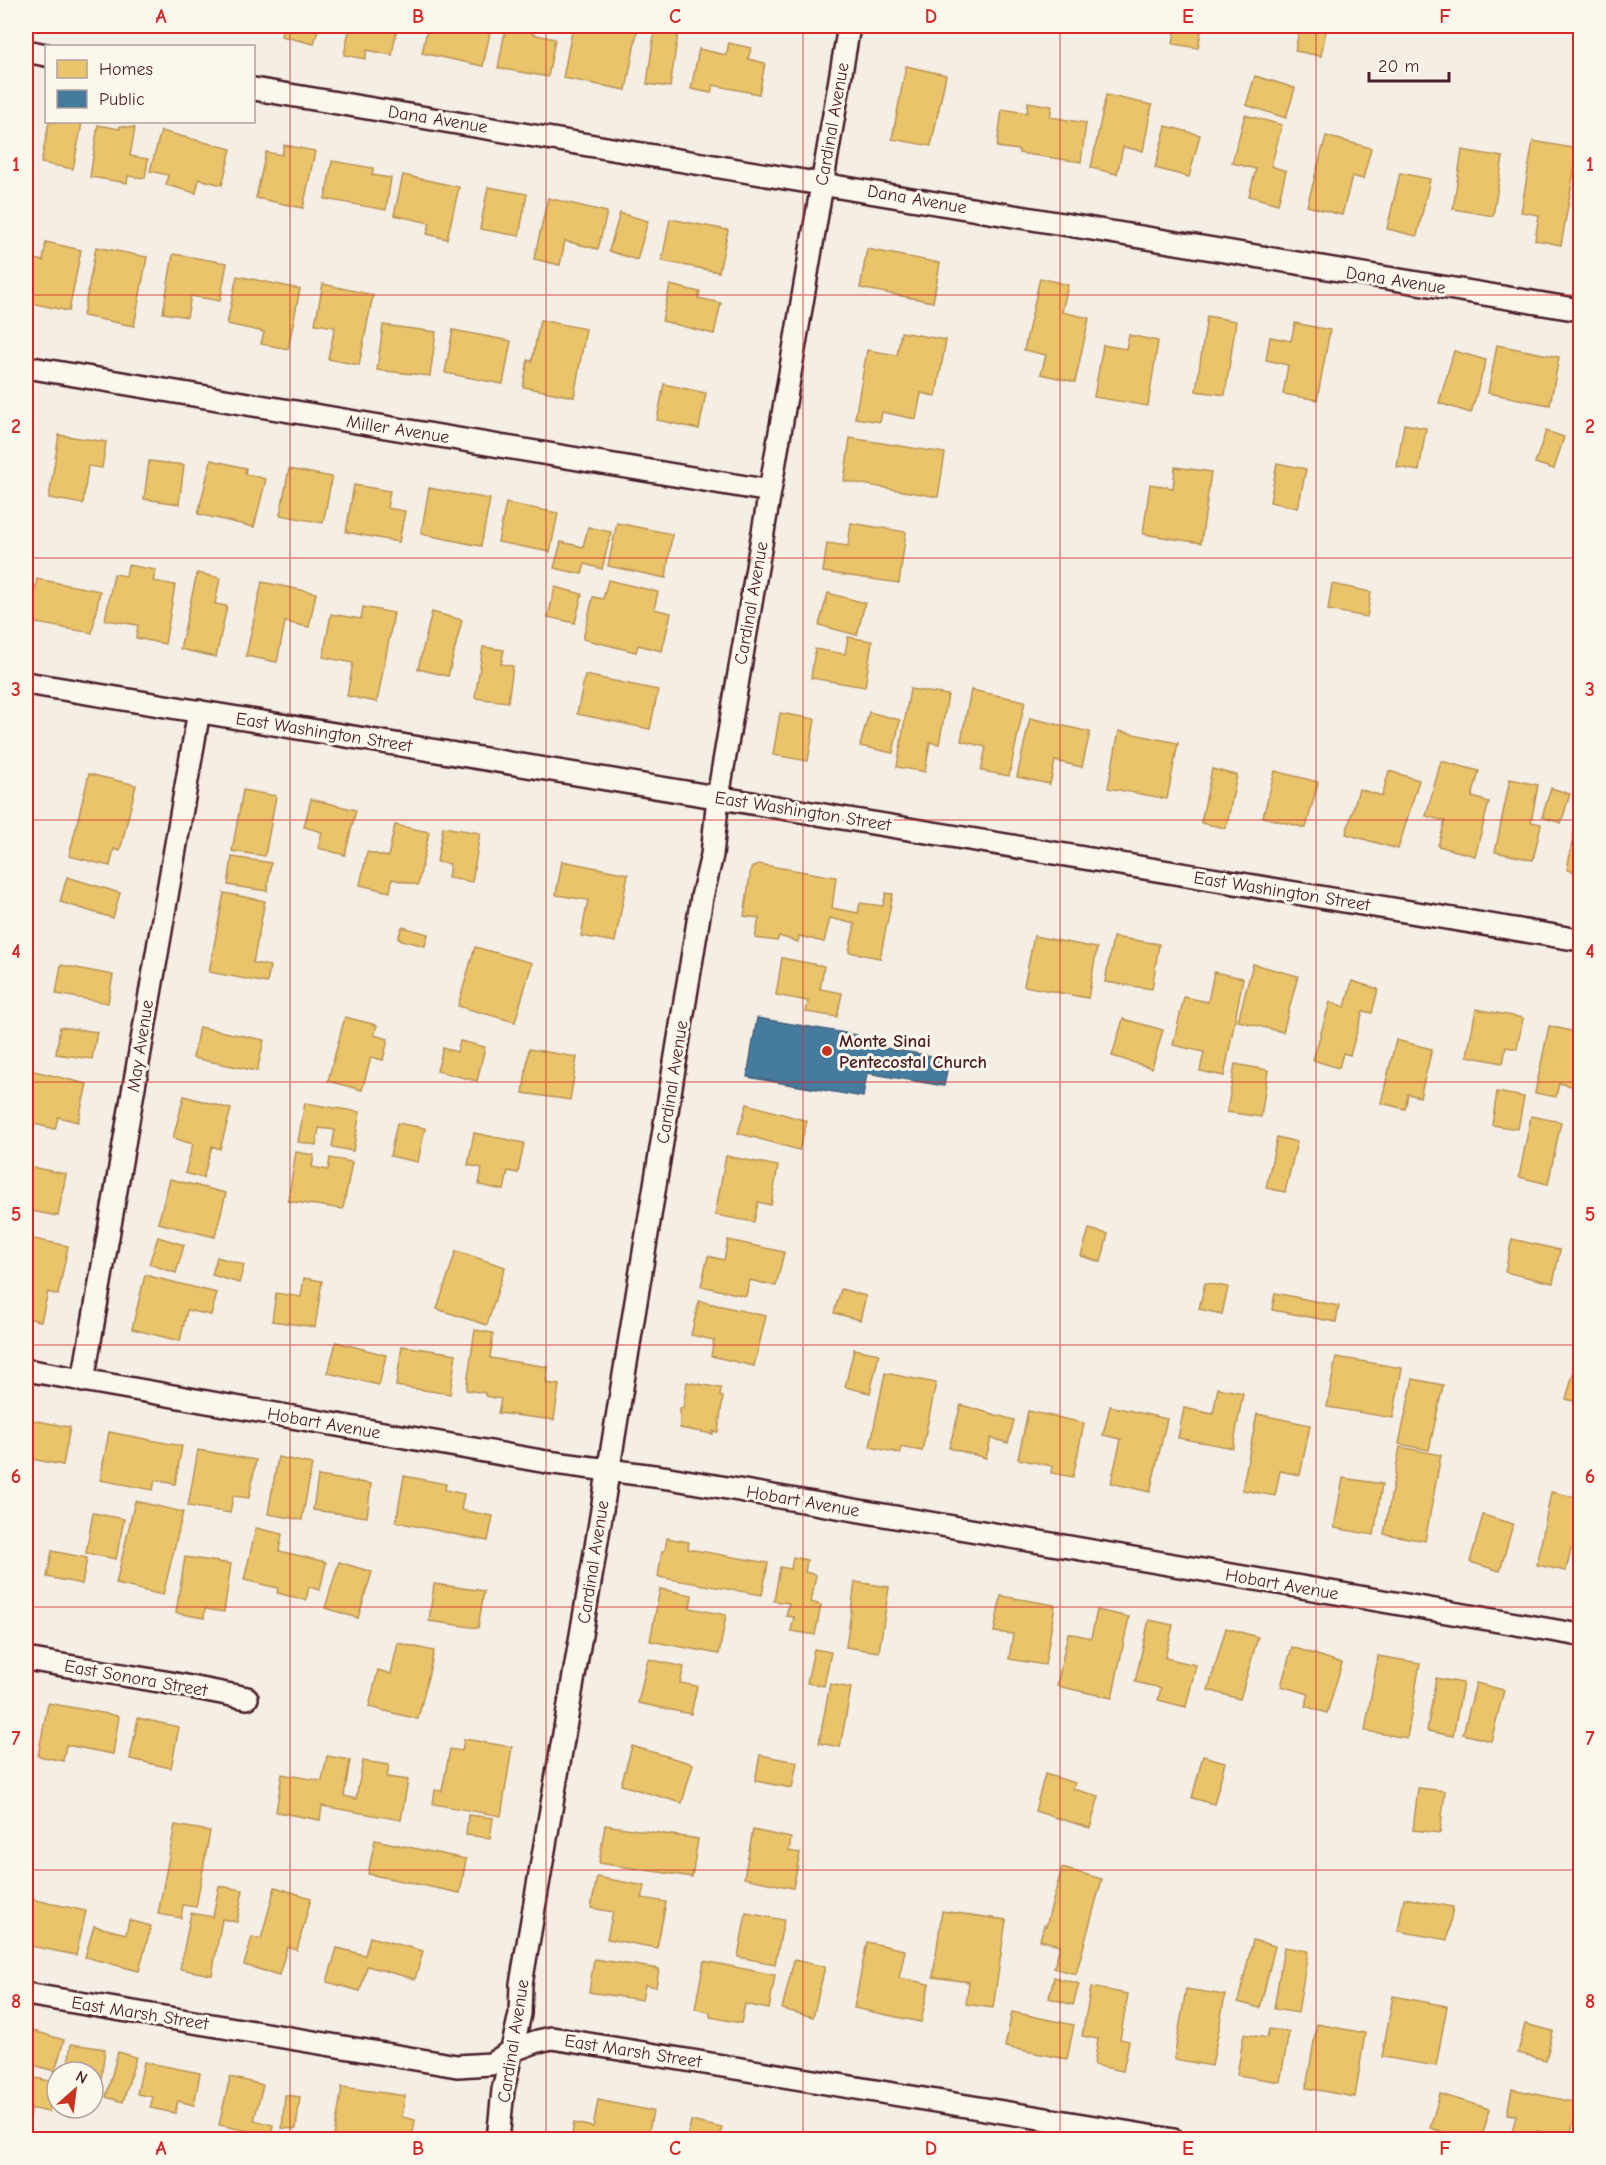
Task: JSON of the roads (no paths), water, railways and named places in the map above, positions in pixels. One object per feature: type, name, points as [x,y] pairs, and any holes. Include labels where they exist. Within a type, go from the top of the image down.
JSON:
[{"type":"street","name":"Cardinal Avenue","points":[[498,2139],[503,2090],[520,2014],[521,1984],[702,897],[712,855],[718,797],[849,26]]},
{"type":"street","points":[[26,51],[45,55]]},
{"type":"street","name":"Dana Avenue","points":[[255,89],[1581,310]]},
{"type":"street","name":"Miller Avenue","points":[[26,367],[770,491]]},
{"type":"street","name":"East Washington Street","points":[[26,683],[1581,940]]},
{"type":"street","name":"May Avenue","points":[[83,1381],[199,711]]},
{"type":"street","name":"Hobart Avenue","points":[[26,1370],[535,1460],[669,1478],[1581,1635]]},
{"type":"street","name":"East Sonora Street","points":[[26,1659],[247,1698]]},
{"type":"street","name":"East Marsh Street","points":[[26,1994],[457,2066],[491,2064],[513,2050],[552,2038],[1174,2139]]},
{"type":"place","name":"Monte Sinai Pentecostal Church","points":[[827,1051]]}]
